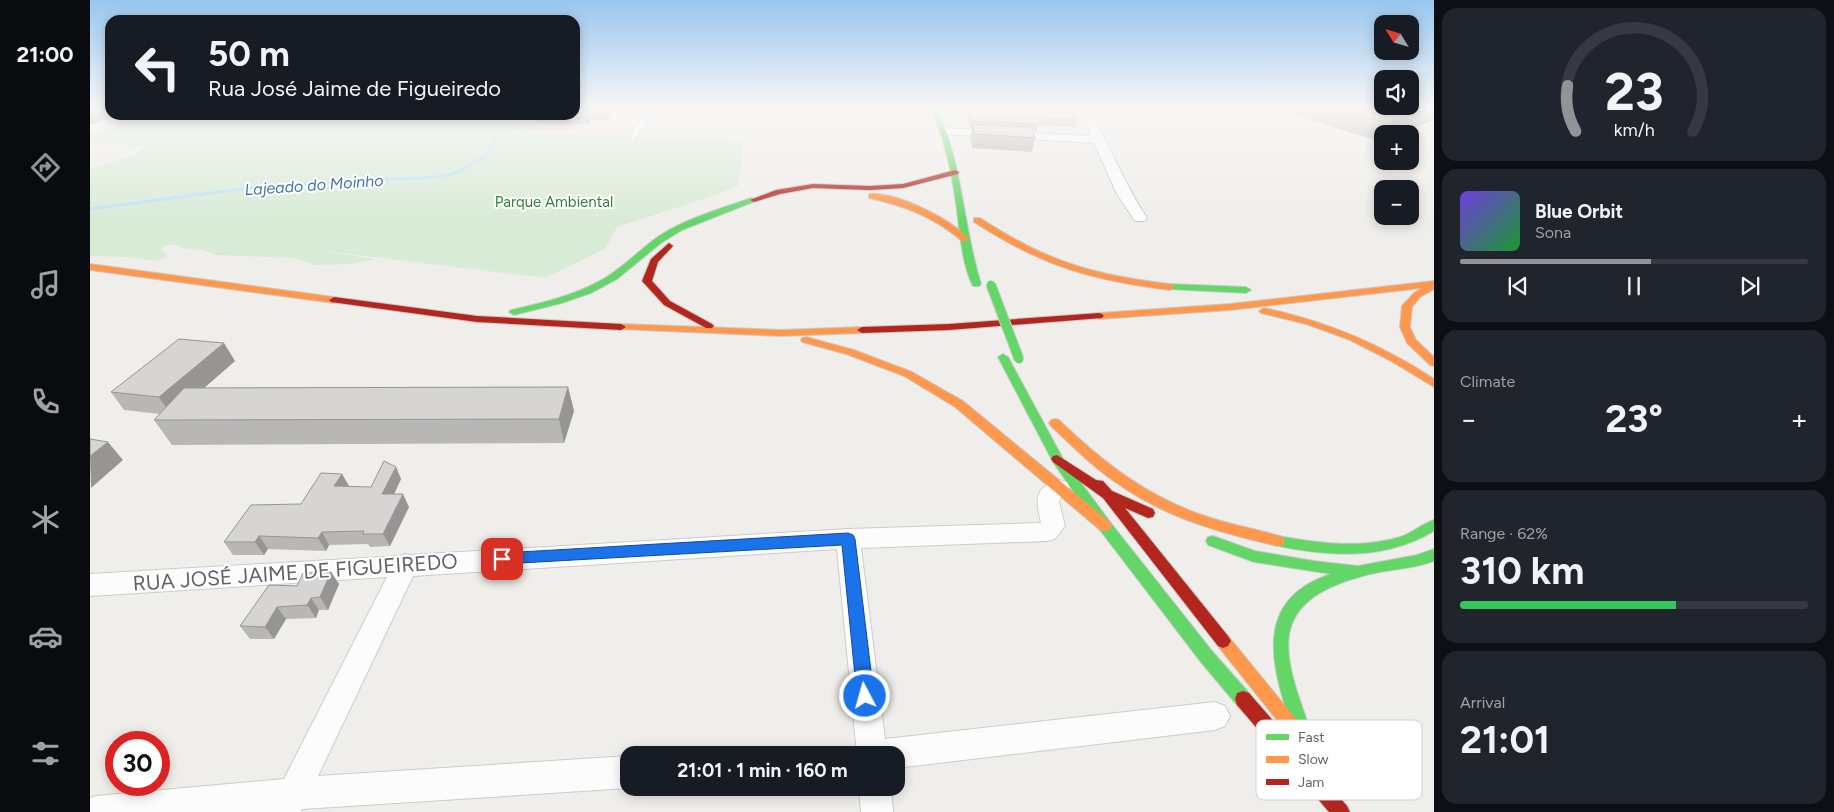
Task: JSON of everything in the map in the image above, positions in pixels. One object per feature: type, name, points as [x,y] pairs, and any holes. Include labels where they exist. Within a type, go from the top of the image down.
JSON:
[{"type":"main road","points":[[949,147],[964,222],[965,239],[978,288]]},
{"type":"main road","points":[[476,319],[539,308],[573,298],[605,284],[670,233],[746,202],[780,192],[814,186],[870,188],[912,185],[955,172]]},
{"type":"main road","points":[[870,188],[894,192],[916,200],[964,222],[980,233],[976,215],[1002,239],[1031,254],[1081,272],[1154,286],[1254,290]]},
{"type":"main road","points":[[719,330],[674,309],[657,297],[647,281],[650,265],[663,250],[685,237],[770,204],[807,194],[832,192],[889,198],[930,213],[950,225],[965,239]]},
{"type":"main road","points":[[90,267],[476,319],[585,326],[781,333],[949,327],[1230,307],[1434,284]]},
{"type":"main road","points":[[990,280],[1021,362]]},
{"type":"main road","points":[[1434,284],[1417,295],[1407,306],[1405,326],[1411,340],[1434,363]]},
{"type":"main road","points":[[1272,290],[1370,291]]},
{"type":"main road","points":[[1230,307],[1298,318],[1347,334],[1383,350],[1434,384]]},
{"type":"main road","points":[[986,311],[1000,348],[1057,459],[1105,526],[1206,656],[1261,720]]},
{"type":"main road","points":[[781,333],[850,352],[908,374],[959,404],[1105,526]]},
{"type":"main road","points":[[1288,720],[1106,494],[1053,420],[1088,454],[1118,478],[1154,500],[1228,530],[1312,548],[1384,547],[1422,534],[1434,525]]},
{"type":"main road","points":[[1057,459],[1106,494],[1160,519]]},
{"type":"main road","points":[[1202,536],[1254,556],[1314,567],[1357,571]]},
{"type":"main road","points":[[1299,720],[1284,670],[1280,638],[1284,617],[1297,599],[1320,584],[1357,571],[1415,563],[1434,555]]},
{"type":"main road","points":[[1331,800],[1341,812]]},
{"type":"street","points":[[1101,147],[1124,194],[1140,218]]},
{"type":"street","name":"RUA JOSÉ JAIME DE FIGUEIREDO","points":[[90,585],[406,564],[848,539],[1047,532],[1053,526],[1048,502],[1050,492],[1059,488]]},
{"type":"street","points":[[848,539],[871,746]]},
{"type":"street","points":[[289,803],[406,564]]},
{"type":"street","points":[[905,752],[1215,716]]},
{"type":"street","points":[[96,812],[289,803],[620,773]]},
{"type":"street","points":[[876,796],[877,812]]},
{"type":"green space","name":"Parque Ambiental","points":[[145,147],[742,147],[739,185],[716,195],[617,227],[605,249],[545,278],[317,250],[374,259],[350,264],[315,265],[293,258],[216,255],[203,250],[181,248],[178,245],[166,245],[161,250],[168,256],[157,261],[128,257],[90,256],[90,169],[132,156]]},
{"type":"building","points":[[179,339],[224,343],[159,397],[111,392]]},
{"type":"building","points":[[568,387],[559,419],[154,420],[184,388]]},
{"type":"building","points":[[90,439],[108,442],[90,456]]},
{"type":"building","points":[[384,461],[396,467],[382,494],[403,494],[383,534],[363,534],[364,531],[322,532],[318,538],[259,536],[255,542],[224,542],[251,505],[301,504],[321,473],[342,474],[334,486],[371,487]]},
{"type":"building","points":[[331,572],[320,597],[311,598],[307,605],[277,607],[265,627],[240,626],[269,585],[297,586],[303,573]]},
{"type":"waterway","name":"Lajeado do Moinho","points":[[90,209],[272,185],[438,177],[458,172],[488,154],[491,147]]},
{"type":"traffic: fast","points":[[949,147],[970,264],[976,284]]},
{"type":"traffic: fast","points":[[514,312],[559,301],[587,291],[614,277],[663,238],[679,228],[754,200]]},
{"type":"traffic: fast","points":[[991,285],[1019,359]]},
{"type":"traffic: fast","points":[[1170,287],[1246,290]]},
{"type":"traffic: fast","points":[[1003,357],[1057,459],[1105,526],[1206,656],[1243,699]]},
{"type":"traffic: fast","points":[[1278,541],[1326,548],[1375,548],[1406,540],[1434,525]]},
{"type":"traffic: fast","points":[[1213,541],[1254,556],[1314,567],[1357,571]]},
{"type":"traffic: fast","points":[[1299,720],[1286,681],[1281,655],[1281,632],[1288,613],[1303,596],[1327,581],[1363,570],[1408,563],[1434,555]]},
{"type":"traffic: slow","points":[[872,196],[898,202],[933,216],[965,239]]},
{"type":"traffic: slow","points":[[977,220],[1024,248],[1046,259],[1069,267],[1116,279],[1170,287]]},
{"type":"traffic: slow","points":[[90,267],[334,300]]},
{"type":"traffic: slow","points":[[1099,316],[1230,307],[1434,284]]},
{"type":"traffic: slow","points":[[1434,285],[1417,295],[1407,306],[1405,327],[1411,341],[1434,363]]},
{"type":"traffic: slow","points":[[1264,311],[1310,322],[1353,338],[1394,359],[1434,384]]},
{"type":"traffic: slow","points":[[621,327],[781,333],[862,330]]},
{"type":"traffic: slow","points":[[806,340],[850,352],[908,374],[959,404],[1105,526]]},
{"type":"traffic: slow","points":[[1055,423],[1108,471],[1145,495],[1200,520],[1278,541]]},
{"type":"traffic: slow","points":[[1223,641],[1287,720]]},
{"type":"traffic: jam","points":[[754,200],[779,192],[813,186],[870,188],[903,186],[955,172]]},
{"type":"traffic: jam","points":[[669,246],[654,261],[647,281],[667,303],[709,326]]},
{"type":"traffic: jam","points":[[334,300],[477,319],[621,327]]},
{"type":"traffic: jam","points":[[862,330],[949,327],[1099,316]]},
{"type":"traffic: jam","points":[[1057,459],[1106,494],[1148,513]]},
{"type":"traffic: jam","points":[[1099,484],[1223,641]]},
{"type":"traffic: jam","points":[[1243,699],[1261,720]]},
{"type":"traffic: jam","points":[[1331,800],[1341,812]]},
{"type":"route","points":[[502,559],[848,539],[865,696]]}]
